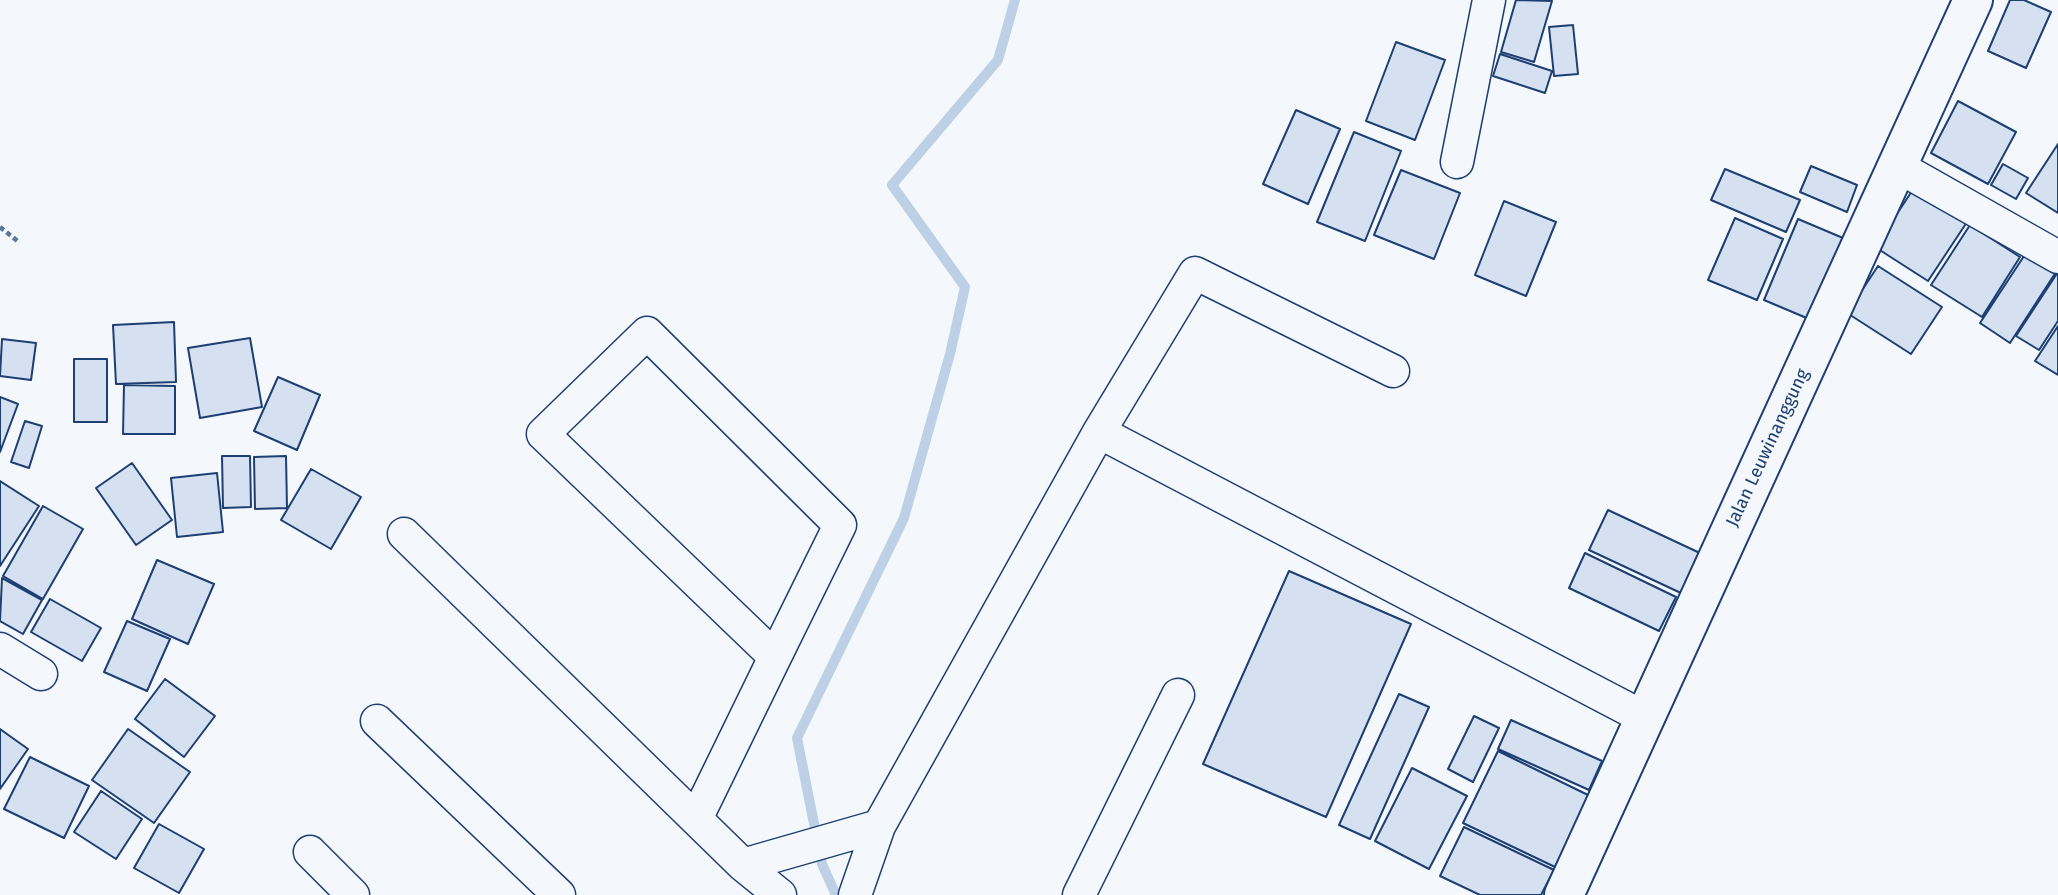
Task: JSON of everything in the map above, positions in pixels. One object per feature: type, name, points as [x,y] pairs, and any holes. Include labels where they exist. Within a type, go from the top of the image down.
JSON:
[{"type":"main road","name":"Jalan Leuwinanggung","points":[[1564,895],[1973,0]]},
{"type":"street","points":[[1457,162],[1489,0]]},
{"type":"street","points":[[1897,166],[2058,257]]},
{"type":"street","points":[[855,895],[879,827],[1099,432],[1195,274],[1393,371]]},
{"type":"street","points":[[696,819],[840,525],[647,333],[543,434],[775,657]]},
{"type":"street","points":[[1099,432],[1645,718]]},
{"type":"street","points":[[404,534],[743,865],[780,895]]},
{"type":"street","points":[[0,649],[41,674]]},
{"type":"street","points":[[1079,895],[1178,695]]},
{"type":"street","points":[[377,720],[559,895]]},
{"type":"street","points":[[743,865],[879,827]]},
{"type":"street","points":[[310,852],[353,895]]},
{"type":"path","points":[[0,227],[20,243]]},
{"type":"building","points":[[1516,0],[1552,1],[1534,62],[1501,52]]},
{"type":"building","points":[[2010,0],[2024,0],[2051,12],[2026,68],[1988,51]]},
{"type":"building","points":[[1573,25],[1578,74],[1554,76],[1549,27]]},
{"type":"building","points":[[1396,42],[1445,60],[1415,140],[1366,121]]},
{"type":"building","points":[[1500,54],[1552,71],[1545,93],[1493,76]]},
{"type":"building","points":[[1958,101],[2016,132],[1988,184],[1931,153]]},
{"type":"building","points":[[1296,110],[1340,129],[1308,204],[1263,184]]},
{"type":"building","points":[[1354,132],[1401,151],[1365,241],[1317,222]]},
{"type":"building","points":[[2058,144],[2058,213],[2026,193]]},
{"type":"building","points":[[2003,164],[2028,178],[2016,199],[1991,185]]},
{"type":"building","points":[[1811,166],[1857,185],[1847,212],[1800,192]]},
{"type":"building","points":[[1725,169],[1800,200],[1786,232],[1711,200]]},
{"type":"building","points":[[1401,170],[1460,193],[1434,259],[1374,235]]},
{"type":"building","points":[[1916,185],[1969,219],[1928,281],[1875,247]]},
{"type":"building","points":[[1504,201],[1556,222],[1526,296],[1475,275]]},
{"type":"building","points":[[1735,218],[1783,239],[1757,300],[1708,280]]},
{"type":"building","points":[[1798,219],[1843,238],[1809,319],[1764,300]]},
{"type":"building","points":[[1970,225],[2020,257],[1982,317],[1931,285]]},
{"type":"building","points":[[2026,253],[2056,272],[2010,343],[1980,323]]},
{"type":"building","points":[[1878,266],[1942,307],[1911,354],[1847,313]]},
{"type":"building","points":[[2058,272],[2058,321],[2039,350],[2016,336]]},
{"type":"building","points":[[174,322],[176,382],[116,384],[113,325]]},
{"type":"building","points":[[2058,326],[2058,375],[2035,361]]},
{"type":"building","points":[[250,338],[262,407],[200,418],[188,348]]},
{"type":"building","points":[[2,339],[36,343],[31,380],[0,376]]},
{"type":"building","points":[[74,359],[107,359],[107,422],[74,422]]},
{"type":"building","points":[[278,377],[320,395],[297,450],[254,431]]},
{"type":"building","points":[[124,385],[175,386],[175,434],[123,434]]},
{"type":"building","points":[[0,397],[18,404],[0,452]]},
{"type":"building","points":[[25,421],[42,426],[29,468],[11,462]]},
{"type":"building","points":[[222,456],[250,456],[251,507],[223,508]]},
{"type":"building","points":[[286,456],[287,508],[255,509],[254,457]]},
{"type":"building","points":[[132,463],[172,520],[136,545],[96,488]]},
{"type":"building","points":[[311,469],[361,497],[331,549],[281,520]]},
{"type":"building","points":[[217,473],[223,532],[177,537],[171,478]]},
{"type":"building","points":[[0,481],[39,506],[0,566]]},
{"type":"building","points":[[43,506],[83,529],[43,599],[3,576]]},
{"type":"building","points":[[1608,510],[1702,554],[1683,594],[1589,550]]},
{"type":"building","points":[[1585,553],[1676,597],[1659,631],[1569,588]]},
{"type":"building","points":[[157,560],[214,584],[188,644],[132,619]]},
{"type":"building","points":[[1289,571],[1411,624],[1326,817],[1203,764]]},
{"type":"building","points":[[2,578],[42,600],[23,634],[0,621]]},
{"type":"building","points":[[50,599],[101,628],[82,661],[31,632]]},
{"type":"building","points":[[127,621],[170,639],[147,691],[104,672]]},
{"type":"building","points":[[165,679],[215,716],[184,757],[135,719]]},
{"type":"building","points":[[1399,694],[1429,707],[1370,839],[1339,825]]},
{"type":"building","points":[[1474,716],[1499,728],[1473,782],[1448,769]]},
{"type":"building","points":[[1511,720],[1602,761],[1589,790],[1498,749]]},
{"type":"building","points":[[0,729],[28,749],[0,789]]},
{"type":"building","points":[[128,729],[190,772],[154,823],[92,780]]},
{"type":"building","points":[[1498,751],[1590,796],[1555,867],[1463,823]]},
{"type":"building","points":[[30,757],[89,786],[64,838],[4,809]]},
{"type":"building","points":[[1412,768],[1467,796],[1429,869],[1375,841]]},
{"type":"building","points":[[101,791],[142,819],[116,859],[74,832]]},
{"type":"building","points":[[159,824],[204,849],[179,893],[134,868]]},
{"type":"building","points":[[1464,827],[1554,870],[1541,895],[1480,895],[1440,876]]},
{"type":"waterway","points":[[836,895],[822,864],[797,738],[904,518],[950,354],[965,287],[892,185],[998,60],[1015,0]]}]
